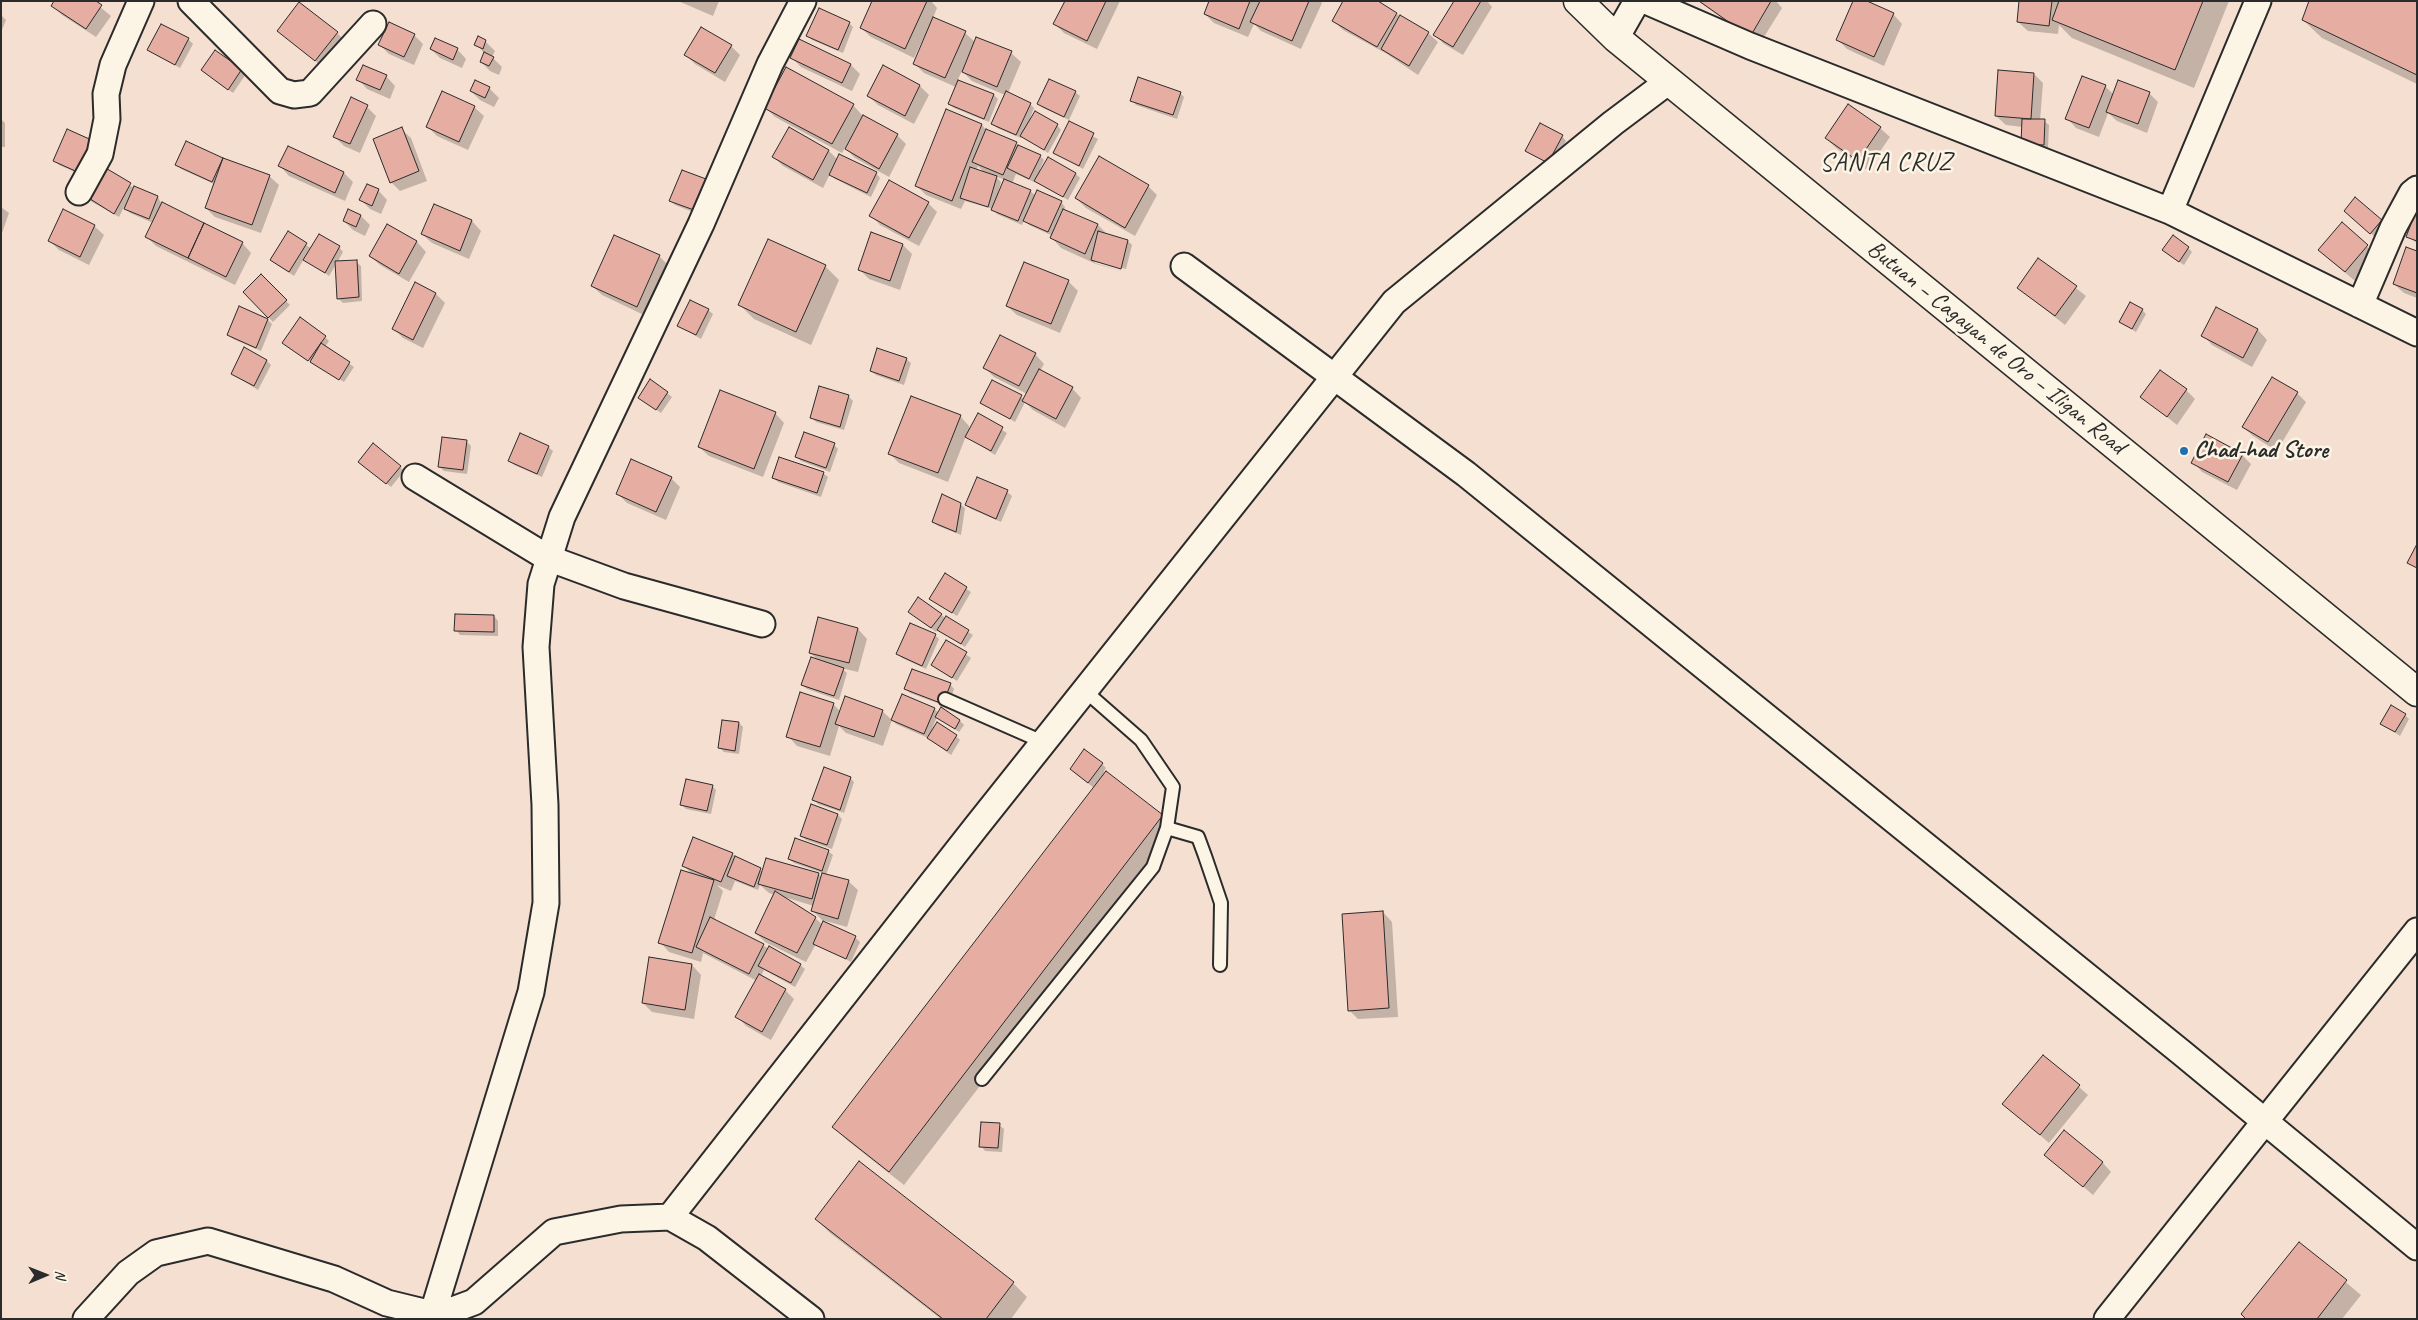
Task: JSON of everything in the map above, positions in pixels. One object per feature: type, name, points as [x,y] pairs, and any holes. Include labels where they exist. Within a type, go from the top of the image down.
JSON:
[{"type":"highway","name":"Butuan – Cagayan de Oro – Iligan Road","points":[[1578,1],[1616,38],[2417,692]]},
{"type":"street","points":[[79,192],[100,154],[107,119],[106,94],[112,65],[141,1]]},
{"type":"street","points":[[190,1],[280,91],[294,95],[310,93],[373,24]]},
{"type":"street","points":[[431,1316],[532,992],[546,903],[545,804],[536,647],[540,584],[562,517],[701,224],[770,64],[803,1]]},
{"type":"street","points":[[1616,38],[1637,1]]},
{"type":"street","points":[[1646,1],[1750,46],[2170,211],[2417,333]]},
{"type":"street","points":[[2170,211],[2258,1]]},
{"type":"street","points":[[670,1217],[1084,690],[1332,377],[1394,302],[1613,123],[1669,81]]},
{"type":"street","points":[[2360,305],[2393,228],[2412,193],[2417,189]]},
{"type":"street","points":[[1184,266],[1466,474],[2182,1053],[2417,1247]]},
{"type":"street","points":[[415,477],[548,558],[624,586],[762,624]]},
{"type":"street","points":[[2107,1319],[2263,1121],[2417,931]]},
{"type":"street","points":[[86,1319],[128,1273],[156,1253],[208,1241],[267,1257],[334,1280],[387,1303],[431,1316],[442,1314],[474,1302],[554,1232],[621,1219],[670,1217],[708,1238],[811,1319]]},
{"type":"lane","points":[[982,1080],[1153,867],[1168,828],[1172,787],[1141,740],[1084,690]]},
{"type":"lane","points":[[945,698],[1043,742]]},
{"type":"lane","points":[[1168,828],[1198,838],[1205,856],[1221,903],[1220,965]]},
{"type":"building","points":[[54,1],[96,1],[102,5],[86,29],[51,6]]},
{"type":"building","points":[[872,1],[927,1],[905,49],[860,28]]},
{"type":"building","points":[[1065,1],[1106,1],[1087,41],[1053,24]]},
{"type":"building","points":[[1209,1],[1250,1],[1239,29],[1204,14]]},
{"type":"building","points":[[1260,1],[1309,1],[1292,41],[1250,22]]},
{"type":"building","points":[[1343,1],[1378,1],[1397,13],[1377,47],[1332,21]]},
{"type":"building","points":[[1454,1],[1481,1],[1453,47],[1433,35]]},
{"type":"building","points":[[1699,1],[1771,1],[1750,37]]},
{"type":"building","points":[[1853,1],[1867,1],[1894,13],[1874,57],[1836,40]]},
{"type":"building","points":[[2019,1],[2052,1],[2049,26],[2017,22]]},
{"type":"building","points":[[2059,1],[2203,1],[2175,70],[2052,20]]},
{"type":"building","points":[[2309,1],[2417,1],[2417,75],[2302,20]]},
{"type":"building","points":[[299,2],[338,32],[315,61],[277,31]]},
{"type":"building","points":[[819,8],[850,22],[838,50],[806,36]]},
{"type":"building","points":[[1400,15],[1429,32],[1409,66],[1381,49]]},
{"type":"building","points":[[933,17],[966,31],[945,78],[913,64]]},
{"type":"building","points":[[389,22],[415,34],[404,57],[378,45]]},
{"type":"building","points":[[161,24],[189,38],[175,65],[147,50]]},
{"type":"building","points":[[701,27],[732,45],[715,73],[684,55]]},
{"type":"building","points":[[478,36],[486,40],[483,49],[474,45]]},
{"type":"building","points":[[976,37],[1012,51],[997,87],[962,72]]},
{"type":"building","points":[[435,38],[458,48],[453,60],[430,49]]},
{"type":"building","points":[[799,39],[851,64],[842,83],[790,58]]},
{"type":"building","points":[[215,50],[242,69],[228,90],[201,70]]},
{"type":"building","points":[[484,52],[494,57],[489,66],[480,62]]},
{"type":"building","points":[[363,65],[387,75],[380,90],[356,80]]},
{"type":"building","points":[[883,65],[920,85],[905,116],[867,96]]},
{"type":"building","points":[[786,67],[854,104],[832,144],[764,108]]},
{"type":"building","points":[[1998,70],[2034,73],[2031,119],[1995,116]]},
{"type":"building","points":[[2082,76],[2106,85],[2089,128],[2065,119]]},
{"type":"building","points":[[1138,77],[1181,92],[1173,115],[1130,101]]},
{"type":"building","points":[[1049,79],[1076,91],[1064,117],[1037,104]]},
{"type":"building","points":[[475,80],[490,87],[485,98],[470,91]]},
{"type":"building","points":[[958,80],[994,94],[984,119],[948,104]]},
{"type":"building","points":[[2118,80],[2150,92],[2138,124],[2106,112]]},
{"type":"building","points":[[442,91],[475,106],[459,142],[426,127]]},
{"type":"building","points":[[1006,91],[1031,103],[1016,135],[991,124]]},
{"type":"building","points":[[351,97],[368,105],[350,144],[333,137]]},
{"type":"building","points":[[1848,104],[1881,127],[1858,161],[1825,138]]},
{"type":"building","points":[[946,109],[982,124],[952,201],[915,186]]},
{"type":"building","points":[[1035,111],[1058,124],[1044,150],[1020,136]]},
{"type":"building","points":[[863,115],[898,134],[879,169],[845,149]]},
{"type":"building","points":[[2022,119],[2045,119],[2044,145],[2021,144]]},
{"type":"building","points":[[1069,121],[1094,133],[1079,166],[1053,153]]},
{"type":"building","points":[[1540,123],[1563,135],[1548,163],[1525,151]]},
{"type":"building","points":[[402,127],[419,171],[390,183],[373,139]]},
{"type":"building","points":[[789,127],[829,150],[813,180],[772,157]]},
{"type":"building","points":[[67,129],[96,142],[82,174],[53,161]]},
{"type":"building","points":[[986,129],[1017,142],[1003,175],[972,162]]},
{"type":"building","points":[[186,141],[223,158],[212,182],[175,165]]},
{"type":"building","points":[[1018,145],[1041,155],[1029,179],[1007,168]]},
{"type":"building","points":[[288,146],[344,172],[335,193],[278,166]]},
{"type":"building","points":[[839,154],[877,172],[867,193],[829,175]]},
{"type":"building","points":[[1099,156],[1149,185],[1125,228],[1075,198]]},
{"type":"building","points":[[1048,157],[1076,173],[1063,197],[1034,181]]},
{"type":"building","points":[[223,158],[270,175],[252,225],[205,208]]},
{"type":"building","points":[[104,167],[131,183],[114,214],[87,197]]},
{"type":"building","points":[[970,167],[997,176],[988,207],[960,198]]},
{"type":"building","points":[[682,170],[706,179],[694,210],[669,201]]},
{"type":"building","points":[[1004,179],[1031,190],[1018,221],[991,210]]},
{"type":"building","points":[[889,180],[929,202],[909,238],[869,216]]},
{"type":"building","points":[[367,184],[379,189],[372,206],[359,200]]},
{"type":"building","points":[[134,186],[158,196],[149,219],[124,209]]},
{"type":"building","points":[[1037,190],[1062,201],[1048,232],[1023,221]]},
{"type":"building","points":[[2355,197],[2382,220],[2370,234],[2344,211]]},
{"type":"building","points":[[162,202],[204,223],[188,258],[145,237]]},
{"type":"building","points":[[434,204],[472,220],[460,251],[421,234]]},
{"type":"building","points":[[2417,208],[2417,241],[2406,237]]},
{"type":"building","points":[[63,209],[95,225],[80,257],[48,241]]},
{"type":"building","points":[[348,209],[361,215],[356,227],[343,221]]},
{"type":"building","points":[[1063,209],[1098,224],[1085,254],[1050,238]]},
{"type":"building","points":[[2342,222],[2368,245],[2345,272],[2318,250]]},
{"type":"building","points":[[204,223],[243,242],[226,277],[188,258]]},
{"type":"building","points":[[387,224],[417,241],[399,274],[369,256]]},
{"type":"building","points":[[288,231],[307,243],[289,272],[270,260]]},
{"type":"building","points":[[1098,231],[1128,240],[1121,269],[1091,260]]},
{"type":"building","points":[[871,232],[903,244],[890,281],[858,270]]},
{"type":"building","points":[[319,234],[340,246],[325,273],[303,260]]},
{"type":"building","points":[[614,235],[660,255],[637,307],[591,286]]},
{"type":"building","points":[[2173,235],[2189,247],[2179,262],[2162,250]]},
{"type":"building","points":[[768,239],[826,265],[796,332],[738,305]]},
{"type":"building","points":[[2406,247],[2417,251],[2417,293],[2393,284]]},
{"type":"building","points":[[2038,258],[2077,286],[2055,316],[2017,288]]},
{"type":"building","points":[[357,260],[359,297],[337,299],[335,261]]},
{"type":"building","points":[[1024,262],[1069,280],[1051,324],[1006,306]]},
{"type":"building","points":[[261,274],[287,300],[268,318],[243,292]]},
{"type":"building","points":[[415,282],[436,293],[413,340],[392,329]]},
{"type":"building","points":[[690,300],[709,309],[696,335],[677,326]]},
{"type":"building","points":[[2130,302],[2143,309],[2132,329],[2119,322]]},
{"type":"building","points":[[239,306],[268,319],[256,348],[227,335]]},
{"type":"building","points":[[2216,307],[2258,329],[2243,358],[2201,336]]},
{"type":"building","points":[[300,317],[326,336],[308,361],[282,343]]},
{"type":"building","points":[[1000,335],[1036,353],[1019,386],[983,368]]},
{"type":"building","points":[[321,343],[350,362],[339,380],[310,362]]},
{"type":"building","points":[[244,347],[267,360],[254,386],[231,374]]},
{"type":"building","points":[[877,348],[907,358],[899,381],[870,371]]},
{"type":"building","points":[[1039,369],[1073,387],[1056,419],[1022,401]]},
{"type":"building","points":[[2160,370],[2187,389],[2167,417],[2140,397]]},
{"type":"building","points":[[2272,377],[2298,392],[2268,442],[2242,427]]},
{"type":"building","points":[[650,379],[668,392],[656,410],[638,398]]},
{"type":"building","points":[[992,380],[1022,395],[1010,419],[980,403]]},
{"type":"building","points":[[819,386],[849,395],[840,427],[810,418]]},
{"type":"building","points":[[720,390],[776,412],[754,469],[698,447]]},
{"type":"building","points":[[911,396],[961,415],[938,473],[888,454]]},
{"type":"building","points":[[978,413],[1003,427],[991,451],[965,437]]},
{"type":"building","points":[[804,432],[835,443],[826,468],[795,457]]},
{"type":"building","points":[[520,433],[549,446],[537,474],[508,461]]},
{"type":"building","points":[[2206,434],[2243,454],[2228,482],[2191,463]]},
{"type":"building","points":[[442,437],[467,440],[463,470],[438,467]]},
{"type":"building","points":[[373,443],[401,466],[386,484],[358,462]]},
{"type":"building","points":[[779,457],[824,472],[817,493],[772,478]]},
{"type":"building","points":[[631,459],[672,477],[656,512],[616,494]]},
{"type":"building","points":[[977,477],[1008,490],[996,519],[965,505]]},
{"type":"building","points":[[942,494],[961,503],[956,532],[932,522]]},
{"type":"building","points":[[2417,544],[2417,568],[2407,563]]},
{"type":"building","points":[[945,573],[967,587],[952,613],[929,599]]},
{"type":"building","points":[[918,597],[942,614],[931,628],[908,612]]},
{"type":"building","points":[[455,614],[494,615],[494,632],[454,631]]},
{"type":"building","points":[[946,616],[969,630],[961,644],[937,630]]},
{"type":"building","points":[[818,617],[858,628],[849,663],[809,653]]},
{"type":"building","points":[[910,623],[936,634],[922,666],[896,654]]},
{"type":"building","points":[[946,640],[967,652],[952,678],[931,665]]},
{"type":"building","points":[[811,657],[844,668],[834,696],[801,685]]},
{"type":"building","points":[[912,669],[951,683],[943,704],[904,689]]},
{"type":"building","points":[[800,692],[834,703],[820,747],[786,737]]},
{"type":"building","points":[[902,694],[935,708],[924,734],[891,720]]},
{"type":"building","points":[[845,696],[883,710],[874,737],[835,724]]},
{"type":"building","points":[[2391,705],[2406,714],[2395,732],[2380,724]]},
{"type":"building","points":[[941,707],[960,720],[955,729],[935,717]]},
{"type":"building","points":[[722,720],[739,722],[735,751],[718,748]]},
{"type":"building","points":[[937,722],[957,735],[947,751],[927,738]]},
{"type":"building","points":[[1084,749],[1103,763],[1088,783],[1070,769]]},
{"type":"building","points":[[824,767],[851,777],[840,810],[812,800]]},
{"type":"building","points":[[1106,771],[1163,815],[889,1172],[832,1127]]},
{"type":"building","points":[[686,779],[713,785],[707,811],[680,805]]},
{"type":"building","points":[[811,804],[838,814],[827,845],[800,836]]},
{"type":"building","points":[[693,837],[733,853],[721,882],[682,866]]},
{"type":"building","points":[[795,838],[829,850],[822,871],[788,859]]},
{"type":"building","points":[[735,856],[761,868],[754,887],[727,876]]},
{"type":"building","points":[[766,858],[819,873],[812,899],[758,884]]},
{"type":"building","points":[[681,870],[714,880],[692,953],[658,943]]},
{"type":"building","points":[[822,873],[849,880],[838,919],[811,911]]},
{"type":"building","points":[[775,891],[816,917],[797,953],[755,933]]},
{"type":"building","points":[[1383,911],[1389,1008],[1348,1011],[1342,914]]},
{"type":"building","points":[[710,917],[764,944],[749,974],[696,947]]},
{"type":"building","points":[[823,921],[856,936],[846,959],[813,944]]},
{"type":"building","points":[[769,946],[801,964],[791,983],[758,966]]},
{"type":"building","points":[[649,957],[692,964],[685,1010],[642,1003]]},
{"type":"building","points":[[759,974],[786,989],[762,1032],[735,1017]]},
{"type":"building","points":[[2043,1055],[2080,1085],[2040,1135],[2002,1104]]},
{"type":"building","points":[[981,1122],[1000,1123],[998,1148],[979,1147]]},
{"type":"building","points":[[2064,1130],[2103,1162],[2083,1187],[2044,1155]]},
{"type":"building","points":[[859,1161],[1014,1282],[986,1319],[943,1319],[815,1219]]},
{"type":"building","points":[[2299,1242],[2347,1280],[2317,1319],[2246,1319],[2241,1314]]},
{"type":"place","name":"Chad-had Store","points":[[2184,451]]},
{"type":"district","name":"SANTA CRUZ","points":[[1886,163]]}]
